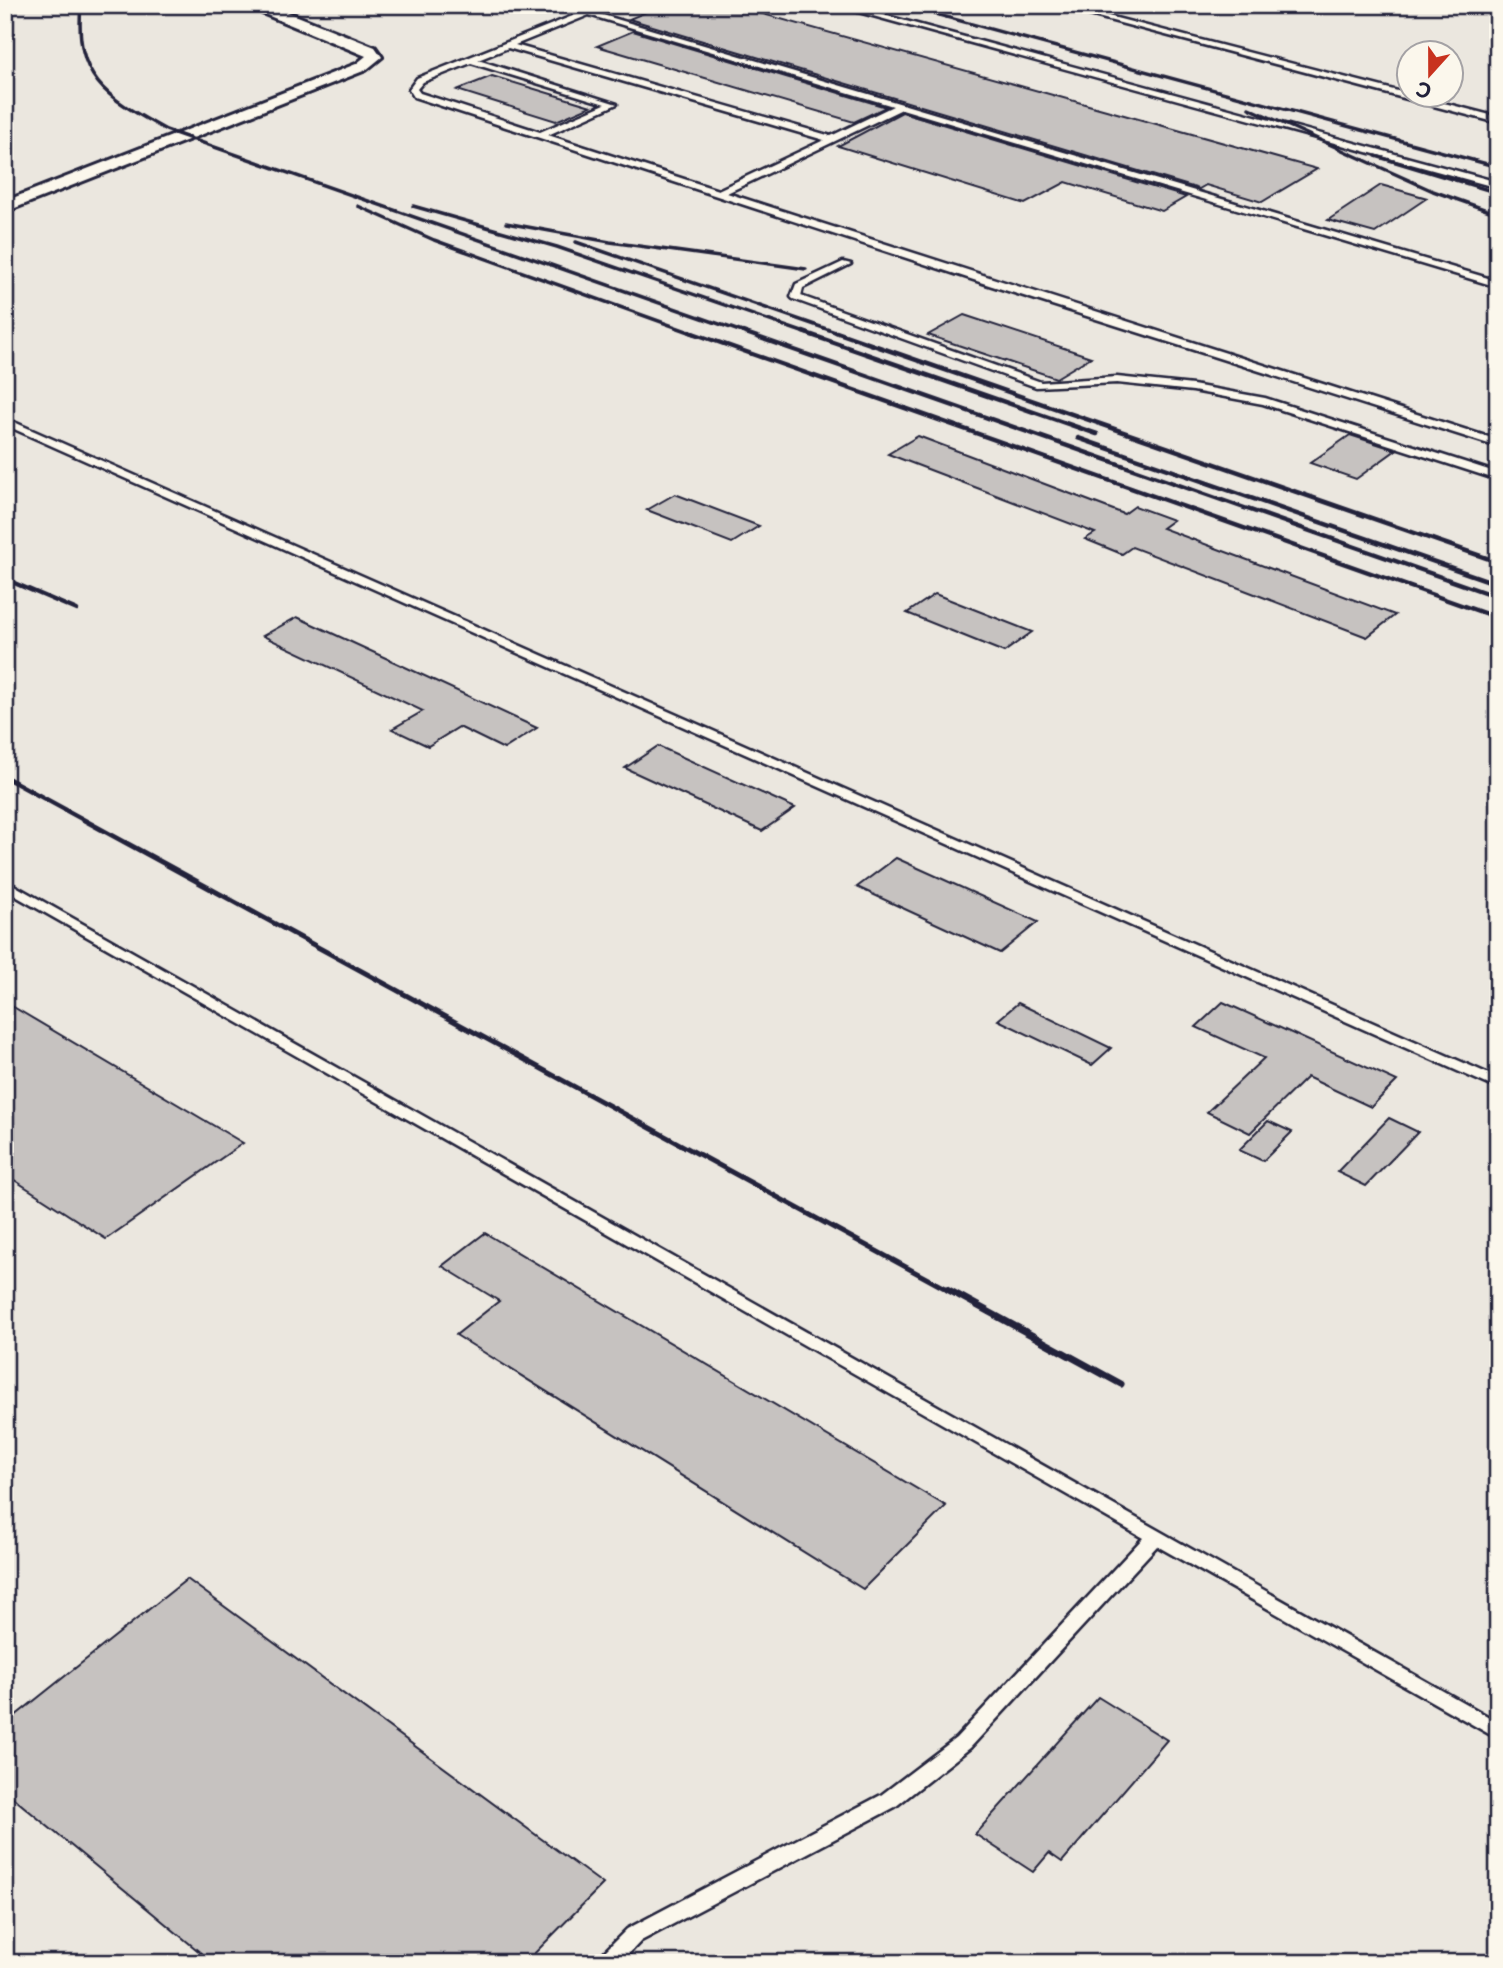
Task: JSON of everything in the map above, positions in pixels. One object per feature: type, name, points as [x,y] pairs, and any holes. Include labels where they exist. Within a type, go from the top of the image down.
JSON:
[{"type":"street","points":[[5,207],[361,67],[374,57],[370,50],[267,10],[261,5]]},
{"type":"lane","points":[[608,5],[420,80],[413,89],[417,94],[718,194],[1498,444]]},
{"type":"lane","points":[[837,5],[1498,185]]},
{"type":"lane","points":[[1056,5],[1498,120]]},
{"type":"lane","points":[[589,13],[1498,284]]},
{"type":"lane","points":[[507,45],[831,139]]},
{"type":"lane","points":[[471,60],[613,104],[541,135]]},
{"type":"lane","points":[[718,194],[901,106]]},
{"type":"lane","points":[[846,264],[799,286],[796,297],[1040,384],[1117,380],[1193,388],[1265,401],[1498,477]]},
{"type":"lane","points":[[5,421],[1498,1084]]},
{"type":"lane","points":[[5,884],[1498,1731]]},
{"type":"lane","points":[[606,1963],[634,1935],[888,1801],[963,1744],[1156,1536]]},
{"type":"shaded area","points":[[5,5],[1498,5],[1498,1963],[5,1963]]},
{"type":"building","points":[[663,5],[731,5],[1317,169],[1262,202],[1206,185],[1199,189],[629,19]]},
{"type":"building","points":[[633,31],[886,107],[854,122],[597,46]]},
{"type":"building","points":[[492,76],[591,106],[556,121],[457,90]]},
{"type":"building","points":[[902,112],[1186,197],[1162,211],[1066,182],[1025,204],[838,146]]},
{"type":"building","points":[[1381,185],[1427,198],[1375,233],[1328,220]]},
{"type":"building","points":[[964,315],[1091,357],[1056,378],[928,335]]},
{"type":"building","points":[[1350,435],[1396,450],[1356,479],[1310,463]]},
{"type":"building","points":[[918,436],[1124,514],[1135,506],[1173,520],[1162,528],[1395,615],[1367,637],[1132,547],[1122,554],[1085,539],[1095,533],[888,454]]},
{"type":"building","points":[[675,494],[759,526],[732,543],[647,510]]},
{"type":"building","points":[[935,594],[1032,632],[1004,652],[907,613]]},
{"type":"building","points":[[297,617],[537,728],[504,749],[459,727],[428,746],[392,729],[423,711],[263,636]]},
{"type":"building","points":[[658,746],[795,808],[762,831],[625,768]]},
{"type":"building","points":[[896,858],[1038,922],[1000,953],[857,887]]},
{"type":"building","points":[[5,1002],[243,1143],[106,1239],[5,1174]]},
{"type":"building","points":[[1223,1002],[1397,1081],[1371,1107],[1307,1077],[1250,1133],[1207,1112],[1264,1058],[1196,1027]]},
{"type":"building","points":[[1018,1003],[1111,1048],[1092,1065],[998,1020]]},
{"type":"building","points":[[1389,1118],[1418,1132],[1366,1186],[1337,1172]]},
{"type":"building","points":[[1268,1121],[1292,1132],[1263,1161],[1239,1150]]},
{"type":"building","points":[[485,1233],[946,1506],[863,1589],[456,1335],[499,1301],[442,1266]]},
{"type":"building","points":[[187,1579],[603,1884],[525,1963],[213,1963],[5,1791],[5,1724]]},
{"type":"building","points":[[1098,1697],[1167,1740],[1062,1862],[1049,1853],[1033,1872],[975,1834]]},
{"type":"railway","points":[[81,5],[80,31],[89,69],[111,96],[166,130],[748,334]]},
{"type":"railway","points":[[902,5],[1498,167]]},
{"type":"railway","points":[[1249,108],[1433,191],[1498,214]]},
{"type":"railway","points":[[1376,156],[1498,193]]},
{"type":"railway","points":[[358,206],[434,240],[695,334]]},
{"type":"railway","points":[[413,206],[557,247],[808,334]]},
{"type":"railway","points":[[506,223],[610,242],[806,269]]},
{"type":"railway","points":[[576,242],[841,334]]},
{"type":"railway","points":[[690,332],[1498,618]]},
{"type":"railway","points":[[743,332],[1498,597]]},
{"type":"railway","points":[[803,332],[1097,434]]},
{"type":"railway","points":[[836,332],[1498,562]]},
{"type":"railway","points":[[1078,438],[1498,584]]},
{"type":"railway","points":[[5,579],[77,610]]},
{"type":"railway","points":[[5,777],[950,1291]]},
{"type":"railway","points":[[947,1289],[1121,1384]]}]
